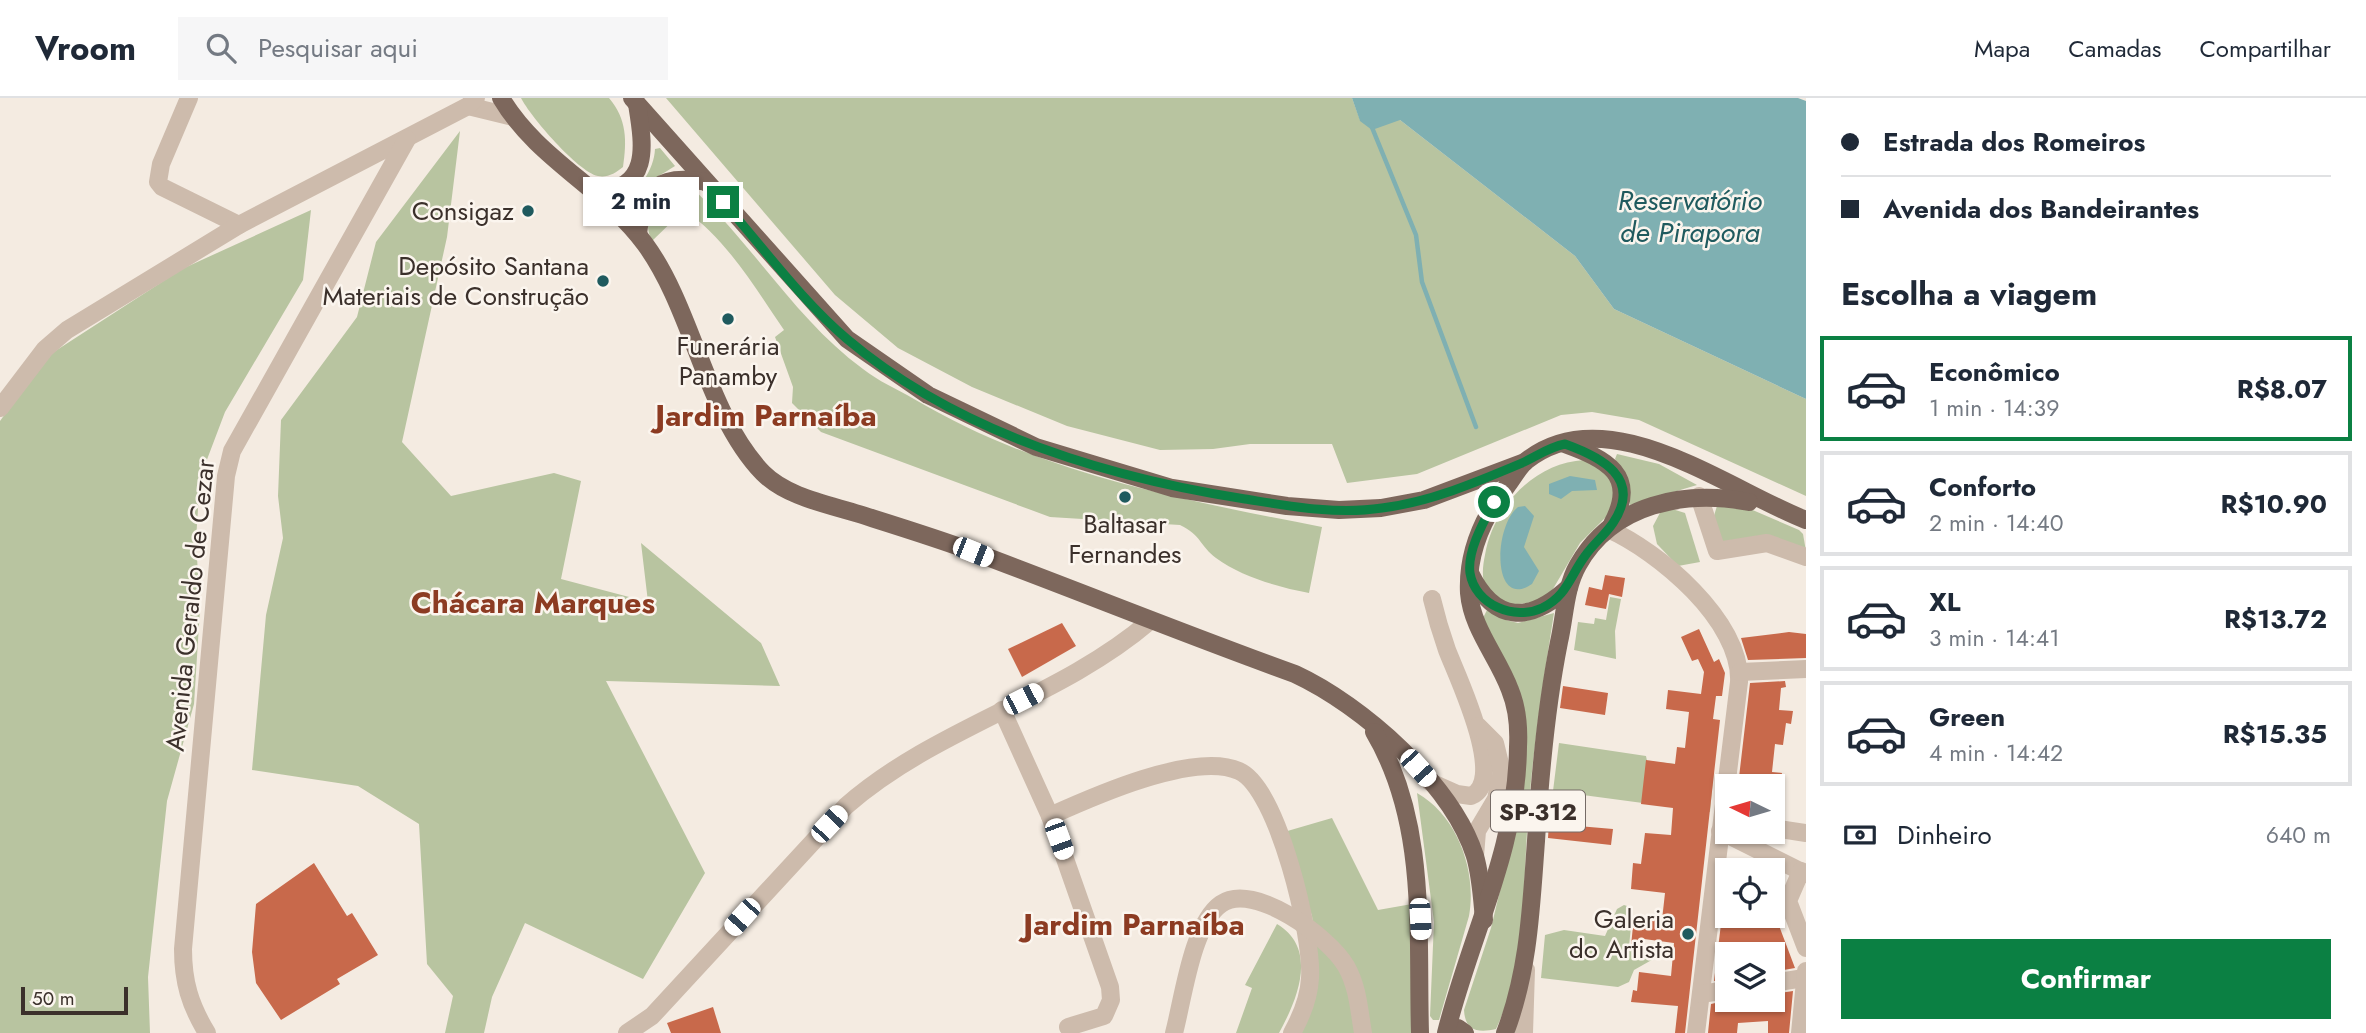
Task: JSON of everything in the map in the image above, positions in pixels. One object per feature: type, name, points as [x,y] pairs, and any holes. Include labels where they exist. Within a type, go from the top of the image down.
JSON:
[{"type":"main road","points":[[501,98],[531,139],[595,193],[638,234],[673,293],[694,349],[735,433],[749,456],[777,485],[973,552],[1319,685],[1363,714],[1430,782],[1464,831],[1475,856],[1484,920]]},
{"type":"main road","points":[[595,193],[624,187],[639,168],[642,142],[634,100]]},
{"type":"main road","points":[[634,100],[847,339],[928,395],[1035,447],[1172,488],[1287,506],[1339,510],[1381,508],[1423,500],[1525,461]]},
{"type":"main road","points":[[638,234],[642,207],[654,189],[671,179],[706,182]]},
{"type":"main road","name":"SP-312","points":[[1457,1032],[1453,1004],[1484,920],[1511,814],[1518,732],[1511,692],[1476,622],[1471,606],[1470,573],[1485,519],[1525,461],[1565,444],[1591,437],[1624,440],[1665,455],[1806,520]]},
{"type":"main road","points":[[1565,444],[1601,459],[1618,475],[1621,500],[1610,526]]},
{"type":"main road","name":"SP-312","points":[[1504,1033],[1526,962],[1549,707],[1569,587],[1579,564],[1610,526],[1666,502],[1699,496],[1728,498],[1781,510]]},
{"type":"main road","points":[[1470,573],[1493,605],[1513,614],[1542,608],[1569,587]]},
{"type":"main road","points":[[1363,714],[1391,767],[1413,852],[1422,938],[1420,1033]]},
{"type":"street","points":[[189,98],[161,164],[158,182],[162,187],[239,225]]},
{"type":"street","points":[[0,408],[46,349],[67,330],[239,225],[472,102],[513,117]]},
{"type":"street","name":"Avenida Geraldo de Cezar","points":[[207,1033],[192,1009],[183,978],[183,949],[226,476],[232,451],[407,138]]},
{"type":"street","points":[[1699,496],[1717,551],[1767,543],[1806,556]]},
{"type":"street","points":[[1610,526],[1646,550],[1698,596],[1724,634],[1740,672],[1729,774]]},
{"type":"street","points":[[1430,782],[1457,794],[1476,794],[1482,775],[1478,726],[1449,654],[1432,598]]},
{"type":"street","points":[[627,1033],[652,1016],[846,806],[874,781],[922,752],[1088,666],[1150,621]]},
{"type":"street","points":[[1740,672],[1806,669]]},
{"type":"street","points":[[1002,710],[1050,816],[1093,931],[1110,986],[1111,1000],[1104,1016],[1069,1027]]},
{"type":"street","points":[[1475,856],[1477,831],[1496,799],[1502,772],[1494,744],[1478,726]]},
{"type":"street","points":[[1050,816],[1136,779],[1211,768],[1240,771],[1249,778],[1268,809],[1307,927],[1309,989],[1306,1005],[1292,1033]]},
{"type":"street","points":[[1539,798],[1566,800],[1570,818]]},
{"type":"street","points":[[1785,830],[1806,833]]},
{"type":"street","points":[[1696,1033],[1721,844]]},
{"type":"street","points":[[1755,844],[1803,873],[1788,901],[1806,948]]},
{"type":"street","points":[[1174,1033],[1199,934],[1209,916],[1220,904],[1232,898],[1245,898],[1307,927],[1327,942],[1347,968],[1356,989],[1363,1033]]},
{"type":"street","points":[[1524,1033],[1526,962]]},
{"type":"street","points":[[1785,980],[1805,975],[1800,1033]]},
{"type":"street","points":[[1701,994],[1715,992]]},
{"type":"green space","points":[[521,98],[609,98],[619,114],[624,131],[623,167],[605,176],[589,172],[555,142]]},
{"type":"green space","points":[[666,98],[1352,98],[1360,120],[1400,120],[1575,256],[1614,309],[1806,399],[1806,496],[1639,420],[1592,412],[1561,415],[1417,474],[1347,483],[1332,444],[1250,444],[1213,449],[1160,450],[1067,426],[972,387],[898,348],[835,295]]},
{"type":"green space","points":[[460,131],[447,237],[402,442],[451,496],[554,473],[581,481],[561,579],[648,602],[641,543],[761,643],[780,686],[606,681],[705,873],[643,979],[525,923],[492,997],[484,1033],[445,1033],[453,996],[427,964],[419,824],[358,786],[252,770],[266,615],[283,538],[278,496],[281,420],[357,317],[376,242]]},
{"type":"green space","points":[[660,148],[675,166],[643,188],[632,213],[624,209],[619,200],[639,186],[652,165],[655,149]]},
{"type":"green space","points":[[691,187],[734,232],[816,328],[839,349],[881,381],[962,425],[1011,447],[1112,481],[1216,506],[1322,527],[1309,593],[1237,571],[1216,558],[1193,533],[1180,525],[1050,517],[821,432],[792,403],[793,387],[775,337],[784,330],[727,249],[684,210],[652,241],[648,220],[656,201],[665,190]]},
{"type":"green space","points":[[311,210],[303,280],[225,412],[200,478],[196,540],[200,609],[194,704],[167,801],[148,977],[150,1033],[0,1033],[0,421],[46,357],[182,269]]},
{"type":"green space","points":[[1617,454],[1659,464],[1697,485],[1630,505],[1627,477],[1615,459]]},
{"type":"green space","points":[[1584,460],[1596,463],[1614,484],[1613,503],[1607,516],[1580,543],[1550,594],[1538,602],[1507,605],[1488,590],[1483,580],[1485,555],[1497,520],[1519,491],[1533,479],[1549,469]]},
{"type":"green space","points":[[1741,505],[1799,530],[1803,534],[1806,551],[1719,548],[1713,519],[1717,506]]},
{"type":"green space","points":[[1669,508],[1685,513],[1700,562],[1678,566],[1657,544],[1653,526],[1661,511]]},
{"type":"green space","points":[[1610,597],[1621,599],[1615,631],[1616,659],[1574,650],[1578,622],[1594,624],[1595,618],[1606,620]]},
{"type":"green space","points":[[1487,610],[1518,623],[1554,613],[1531,780],[1519,947],[1507,1002],[1496,1029],[1484,1031],[1470,1026],[1464,1010],[1491,928],[1510,849],[1525,743],[1483,618]]},
{"type":"green space","points":[[1559,743],[1646,756],[1647,761],[1714,768],[1710,812],[1553,791]]},
{"type":"green space","points":[[1417,793],[1444,816],[1454,830],[1467,864],[1470,881],[1469,916],[1439,1020],[1433,1020],[1430,1016],[1434,922]]},
{"type":"green space","points":[[1332,818],[1378,910],[1412,904],[1414,1033],[1298,1033],[1316,953],[1312,916],[1284,832]]},
{"type":"green space","points":[[1624,905],[1633,908],[1629,946],[1655,951],[1657,957],[1634,970],[1629,982],[1618,987],[1541,978],[1545,935],[1564,930],[1605,936],[1617,909]]},
{"type":"green space","points":[[1277,924],[1290,935],[1298,947],[1301,961],[1292,1006],[1279,1033],[1236,1033],[1252,988],[1245,985]]},
{"type":"water","name":"Reservatório de Pirapora","points":[[1352,98],[1798,98],[1806,101],[1806,399],[1614,309],[1575,256],[1400,120],[1372,130],[1360,121]]},
{"type":"water","points":[[1570,476],[1595,480],[1597,490],[1572,491],[1561,499],[1549,494],[1549,484]]},
{"type":"water","points":[[1525,506],[1534,516],[1524,547],[1539,571],[1532,584],[1519,589],[1509,586],[1503,577],[1501,547],[1510,517],[1518,507]]},
{"type":"building","points":[[1605,575],[1625,578],[1622,597],[1609,594],[1606,609],[1585,605],[1589,587],[1602,590]]},
{"type":"building","points":[[1062,623],[1076,646],[1022,677],[1008,649]]},
{"type":"building","points":[[1699,629],[1714,662],[1719,659],[1725,673],[1722,696],[1716,696],[1713,719],[1720,720],[1685,1033],[1675,1033],[1678,1006],[1631,1002],[1633,990],[1637,991],[1639,972],[1671,976],[1674,943],[1644,939],[1643,947],[1631,946],[1634,916],[1662,920],[1665,893],[1631,889],[1633,863],[1641,864],[1645,833],[1671,835],[1673,808],[1641,804],[1646,760],[1675,764],[1677,747],[1685,748],[1689,712],[1666,709],[1668,690],[1701,694],[1704,672],[1698,659],[1692,661],[1681,637]]},
{"type":"building","points":[[1789,632],[1806,634],[1806,658],[1748,660],[1741,638]]},
{"type":"building","points":[[1785,681],[1786,687],[1781,688],[1779,710],[1793,711],[1791,724],[1786,723],[1783,745],[1775,744],[1772,772],[1782,774],[1739,774],[1750,683]]},
{"type":"building","points":[[1563,686],[1608,693],[1605,715],[1560,708]]},
{"type":"building","points":[[1549,822],[1570,829],[1578,826],[1613,829],[1611,845],[1548,838]]},
{"type":"building","points":[[314,863],[347,916],[352,913],[378,955],[337,979],[340,984],[281,1020],[256,983],[252,952],[256,904]]},
{"type":"building","points":[[1721,928],[1780,928],[1795,968],[1785,970],[1785,942],[1719,942]]},
{"type":"building","points":[[1793,991],[1789,1033],[1768,1033],[1768,1021],[1738,1023],[1737,1033],[1708,1033],[1711,1004],[1715,1003],[1715,1012],[1785,1012],[1785,992]]},
{"type":"building","points":[[713,1007],[721,1033],[671,1033],[667,1023]]},
{"type":"waterway","points":[[1371,125],[1416,235],[1422,282],[1476,427]]},
{"type":"place","name":"Consigaz","points":[[528,211]]},
{"type":"place","name":"Depósito Santana Materiais de Construção","points":[[603,281]]},
{"type":"place","name":"Funerária Panamby","points":[[728,319]]},
{"type":"place","name":"Baltasar Fernandes","points":[[1125,497]]},
{"type":"place","name":"Galeria do Artista","points":[[1688,934]]},
{"type":"district","name":"Jardim Parnaíba","points":[[766,415]]},
{"type":"district","name":"Chácara Marques","points":[[533,602]]},
{"type":"district","name":"Jardim Parnaíba","points":[[1134,924]]},
{"type":"route","points":[[723,202],[847,339],[885,368],[928,395],[1035,447],[1172,488],[1287,506],[1359,510],[1423,500],[1565,444],[1607,462],[1618,475],[1622,491],[1619,511],[1612,524],[1579,564],[1569,587],[1542,608],[1528,613],[1513,614],[1493,605],[1485,598],[1470,573],[1480,529],[1494,502]]}]
